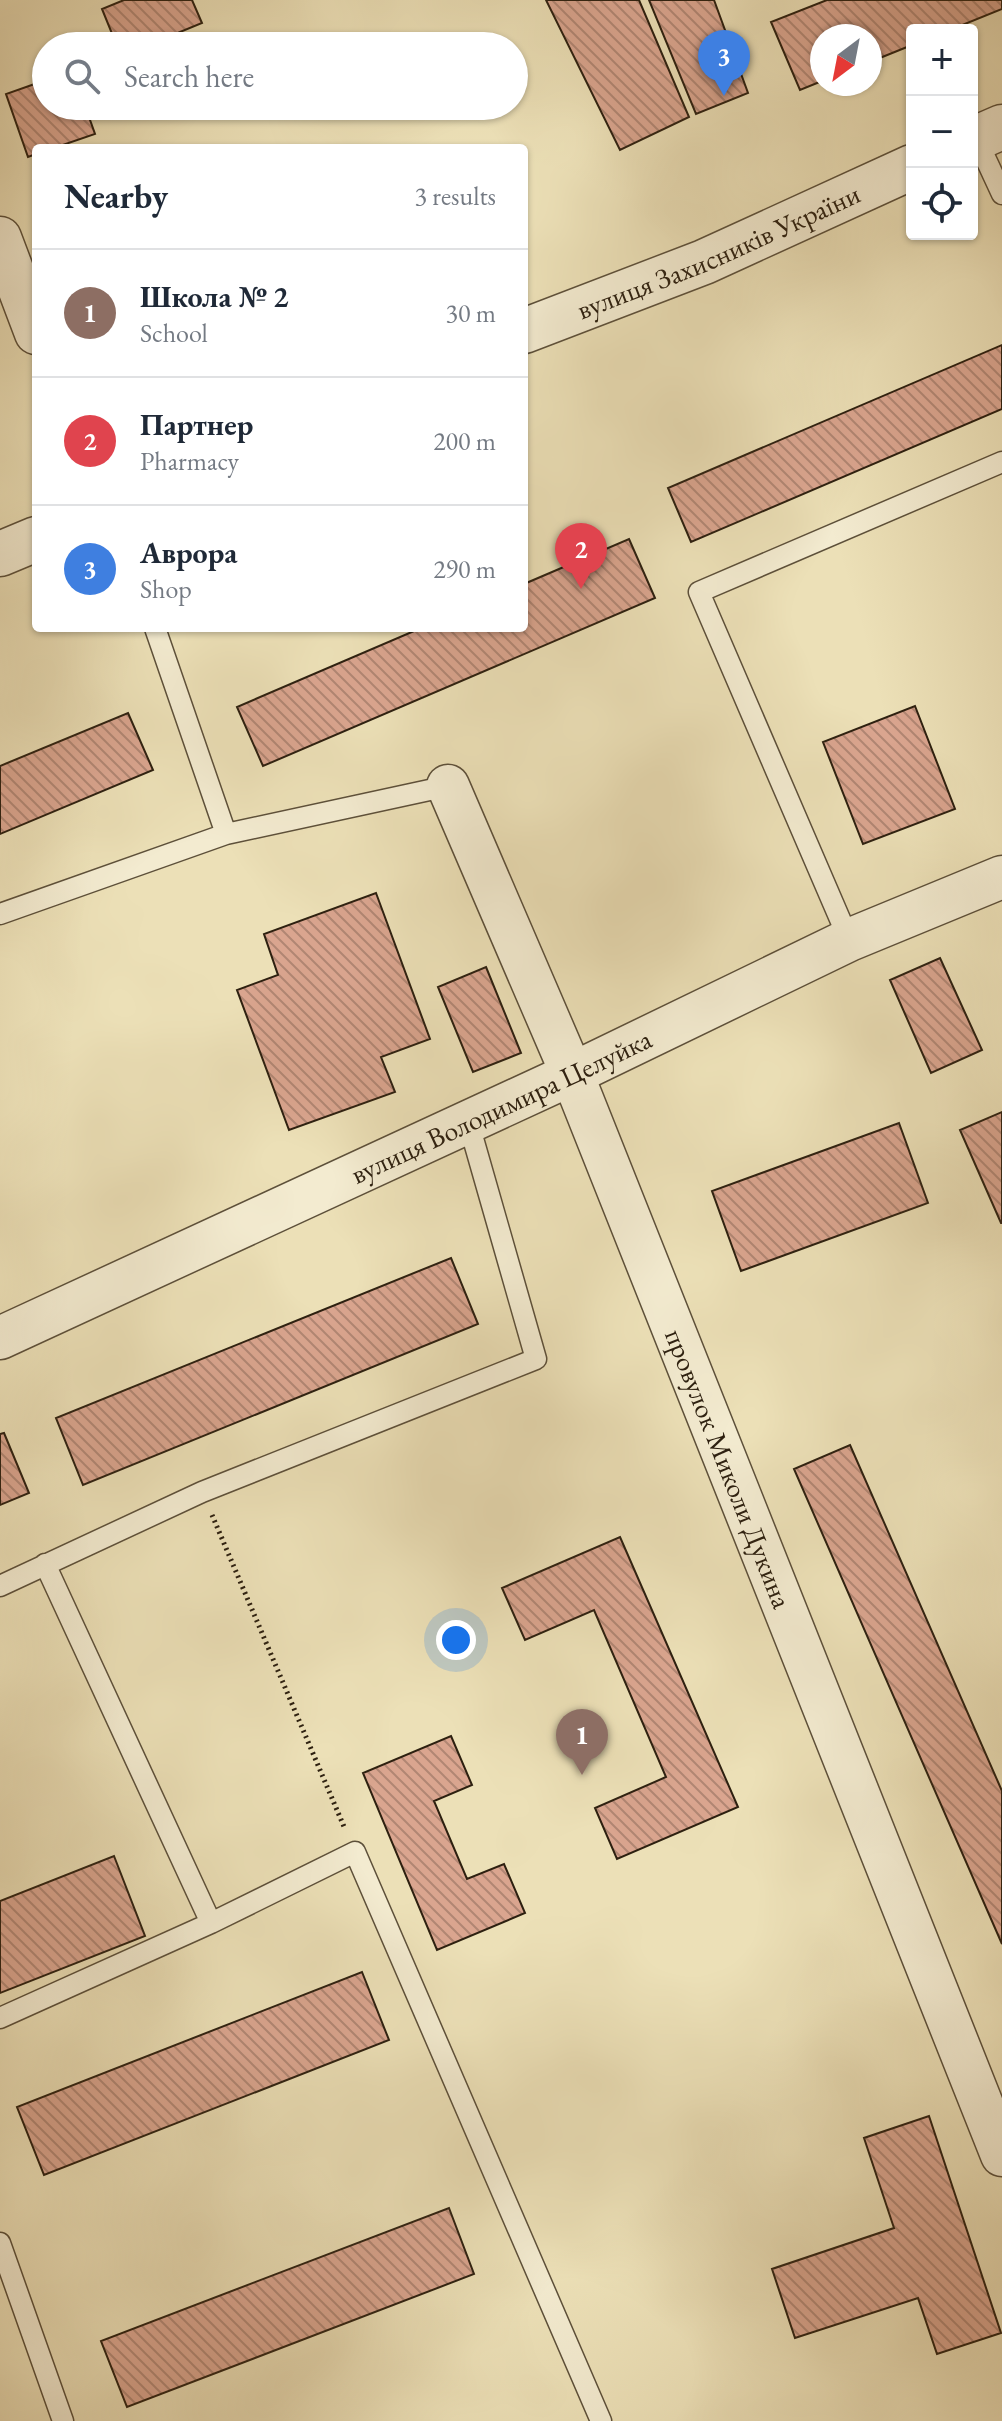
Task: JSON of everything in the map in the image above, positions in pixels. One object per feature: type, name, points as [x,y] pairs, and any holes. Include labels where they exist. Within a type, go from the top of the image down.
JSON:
[{"type":"street","name":"вулиця Захисників України","points":[[528,329],[704,262],[910,168]]},
{"type":"street","points":[[0,238],[32,322]]},
{"type":"street","points":[[0,554],[32,541]]},
{"type":"street","name":"провулок Миколи Дукина","points":[[448,786],[572,1074],[991,2098],[1002,2155]]},
{"type":"street","name":"вулиця Володимира Целуйка","points":[[0,1338],[572,1074],[849,940],[1002,877]]},
{"type":"lane","points":[[983,135],[1002,194]]},
{"type":"lane","points":[[849,940],[699,592],[1002,462]]},
{"type":"lane","points":[[156,632],[226,834]]},
{"type":"lane","points":[[0,914],[226,834],[448,786]]},
{"type":"lane","points":[[0,1586],[202,1492],[536,1359],[468,1121]]},
{"type":"lane","points":[[45,1564],[211,1923]]},
{"type":"lane","points":[[0,2018],[211,1923],[355,1852],[601,2421]]},
{"type":"lane","points":[[0,2243],[63,2421]]},
{"type":"path","points":[[202,1492],[355,1852]]},
{"type":"building","points":[[124,0],[192,0],[202,23],[180,32],[111,32],[102,9]]},
{"type":"building","points":[[546,0],[639,0],[689,117],[620,150]]},
{"type":"building","points":[[649,0],[714,0],[748,93],[696,114]]},
{"type":"building","points":[[827,0],[1002,0],[1002,9],[965,24],[906,24],[906,47],[882,57],[882,24],[810,24],[810,86],[800,90],[771,22]]},
{"type":"building","points":[[32,85],[32,120],[90,120],[95,134],[66,144],[32,144],[32,156],[28,157],[6,94]]},
{"type":"building","points":[[1002,345],[1002,409],[691,542],[668,488]]},
{"type":"building","points":[[629,539],[655,598],[263,766],[237,707],[412,632],[528,632],[528,582]]},
{"type":"building","points":[[915,706],[955,809],[863,844],[823,742]]},
{"type":"building","points":[[128,713],[153,770],[0,834],[0,766]]},
{"type":"building","points":[[376,893],[430,1039],[381,1057],[395,1092],[289,1130],[237,990],[278,975],[264,934]]},
{"type":"building","points":[[940,958],[982,1050],[931,1073],[890,980]]},
{"type":"building","points":[[486,967],[521,1053],[473,1072],[438,987]]},
{"type":"building","points":[[1002,1112],[1002,1223],[1001,1223],[960,1130]]},
{"type":"building","points":[[899,1123],[928,1203],[741,1271],[712,1191]]},
{"type":"building","points":[[451,1258],[478,1324],[83,1485],[56,1418]]},
{"type":"building","points":[[4,1433],[29,1493],[0,1505],[0,1434]]},
{"type":"building","points":[[850,1445],[1002,1791],[1002,1944],[794,1469]]},
{"type":"building","points":[[620,1537],[738,1807],[617,1859],[595,1808],[666,1777],[594,1610],[525,1640],[502,1588]]},
{"type":"building","points":[[451,1736],[472,1785],[434,1801],[467,1879],[504,1864],[525,1913],[437,1950],[363,1773]]},
{"type":"building","points":[[114,1856],[145,1936],[0,1993],[0,1901]]},
{"type":"building","points":[[362,1972],[389,2040],[44,2175],[17,2107]]},
{"type":"building","points":[[929,2116],[1001,2333],[937,2354],[918,2298],[795,2338],[772,2269],[894,2228],[864,2138]]},
{"type":"building","points":[[449,2208],[474,2274],[127,2407],[101,2341]]},
{"type":"place","name":"Аврора","points":[[724,96]]},
{"type":"place","name":"Партнер","points":[[581,589]]},
{"type":"place","name":"Школа № 2","points":[[582,1775]]}]
